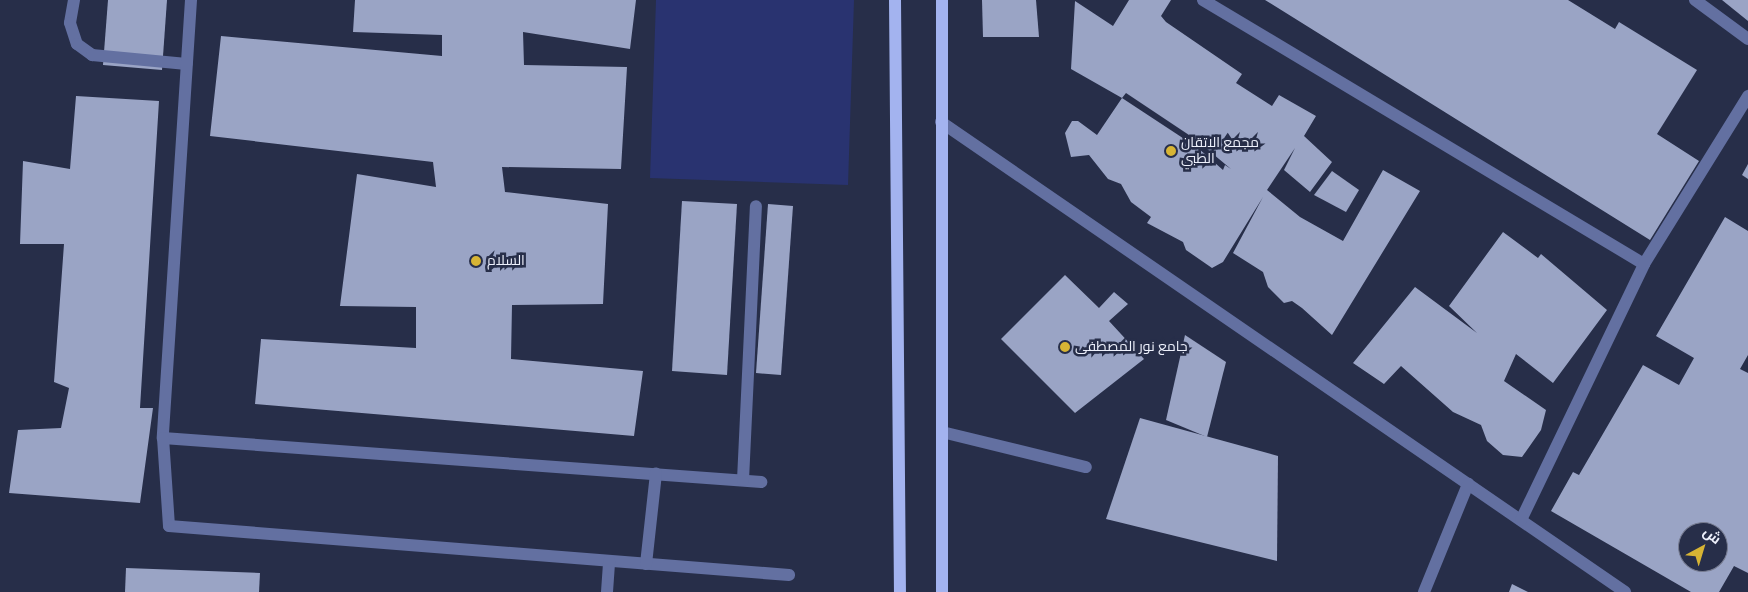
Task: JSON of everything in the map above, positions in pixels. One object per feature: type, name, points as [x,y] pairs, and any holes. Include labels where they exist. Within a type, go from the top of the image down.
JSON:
[{"type":"main road","points":[[895,0],[900,592]]},
{"type":"main road","points":[[942,0],[942,592]]},
{"type":"street","points":[[74,0],[70,23],[77,44],[92,56],[187,64]]},
{"type":"street","points":[[191,0],[163,438],[169,526],[789,575]]},
{"type":"street","points":[[1203,0],[1644,264]]},
{"type":"street","points":[[1695,0],[1748,39]]},
{"type":"street","points":[[1521,520],[1644,264],[1748,96]]},
{"type":"street","points":[[941,122],[1625,592]]},
{"type":"street","points":[[743,480],[756,206]]},
{"type":"street","points":[[942,432],[1086,467]]},
{"type":"street","points":[[163,438],[761,482]]},
{"type":"street","points":[[646,564],[656,474]]},
{"type":"street","points":[[1424,592],[1468,484]]},
{"type":"street","points":[[607,592],[609,561]]},
{"type":"shaded area","points":[[656,0],[854,0],[848,185],[650,178]]},
{"type":"building","points":[[108,0],[167,0],[162,70],[103,65]]},
{"type":"building","points":[[355,0],[636,0],[630,49],[523,32],[524,65],[627,67],[621,169],[502,167],[505,192],[608,204],[603,304],[512,305],[511,359],[643,371],[634,436],[255,404],[261,339],[416,348],[416,307],[340,306],[357,174],[436,187],[433,162],[210,136],[221,36],[442,56],[442,35],[353,32]]},
{"type":"building","points":[[982,0],[1036,0],[1039,37],[983,37]]},
{"type":"building","points":[[1129,0],[1171,0],[1161,16],[1166,22],[1242,74],[1236,83],[1272,106],[1279,95],[1316,116],[1304,136],[1332,162],[1310,192],[1284,170],[1295,148],[1267,190],[1300,217],[1343,241],[1383,170],[1420,191],[1332,335],[1292,301],[1284,303],[1268,287],[1263,272],[1233,253],[1263,197],[1223,262],[1212,268],[1186,250],[1183,242],[1147,223],[1151,217],[1131,202],[1121,184],[1108,179],[1089,155],[1071,157],[1065,133],[1072,121],[1078,121],[1097,135],[1122,98],[1071,69],[1075,1],[1113,26]],"holes":[[[1126,93],[1195,139],[1231,169],[1225,165],[1223,170],[1198,148],[1122,98]]]},
{"type":"building","points":[[1265,0],[1568,0],[1615,29],[1619,22],[1697,70],[1657,134],[1699,161],[1650,240]]},
{"type":"building","points":[[1722,0],[1748,0],[1748,21]]},
{"type":"building","points":[[76,96],[159,101],[140,408],[153,408],[140,503],[9,493],[18,430],[61,428],[69,388],[54,382],[64,244],[20,244],[23,161],[70,169]]},
{"type":"building","points":[[1748,164],[1748,179],[1742,175]]},
{"type":"building","points":[[1332,171],[1359,190],[1346,212],[1314,195]]},
{"type":"building","points":[[682,201],[737,204],[727,375],[672,371]]},
{"type":"building","points":[[768,204],[793,206],[781,375],[756,373]]},
{"type":"building","points":[[1725,217],[1748,231],[1748,355],[1740,369],[1748,373],[1748,573],[1734,566],[1719,592],[1691,592],[1551,511],[1573,472],[1579,475],[1643,365],[1679,385],[1694,358],[1656,336]]},
{"type":"building","points":[[1503,232],[1538,258],[1541,254],[1607,310],[1553,383],[1516,354],[1504,381],[1546,410],[1541,430],[1522,457],[1503,455],[1487,441],[1481,425],[1453,412],[1401,366],[1384,384],[1353,363],[1415,287],[1477,333],[1449,306]]},
{"type":"building","points":[[1065,275],[1099,308],[1114,292],[1128,304],[1109,321],[1144,359],[1075,413],[1001,339]]},
{"type":"building","points":[[1185,335],[1226,362],[1207,437],[1166,420]]},
{"type":"building","points":[[1140,418],[1278,456],[1277,561],[1106,519]]},
{"type":"building","points":[[126,568],[260,573],[259,592],[125,592]]},
{"type":"building","points":[[1512,584],[1528,592],[1509,592]]},
{"type":"place","name":"مجمع الاتقان الطبي","points":[[1171,151]]},
{"type":"place","name":"السلام","points":[[476,261]]},
{"type":"place","name":"جامع نور المصطفى","points":[[1065,347]]}]
